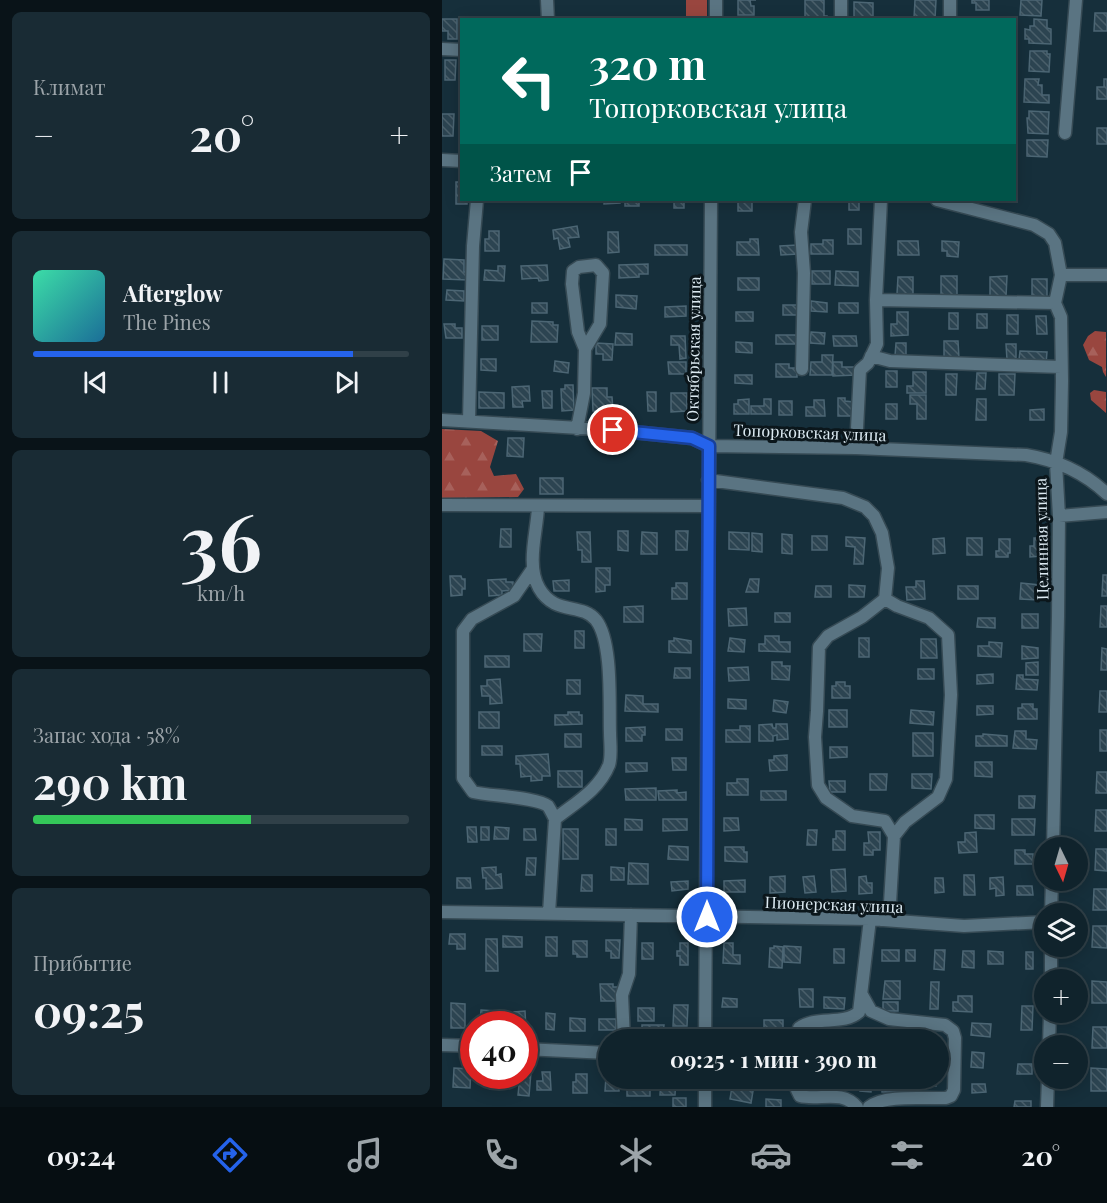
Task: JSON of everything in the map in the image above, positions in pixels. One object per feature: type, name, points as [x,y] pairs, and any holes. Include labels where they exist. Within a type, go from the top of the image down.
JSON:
[{"type":"street","points":[[547,0],[548,18]]},
{"type":"street","points":[[716,0],[716,18]]},
{"type":"street","points":[[841,0],[841,18]]},
{"type":"street","points":[[950,0],[950,18]]},
{"type":"street","points":[[1065,133],[1076,0]]},
{"type":"street","points":[[442,49],[460,50]]},
{"type":"street","points":[[442,160],[460,160]]},
{"type":"street","points":[[469,421],[473,246],[477,201]]},
{"type":"street","name":"Октябрьская улица","points":[[705,1029],[711,201]]},
{"type":"street","points":[[802,369],[804,273],[801,232],[805,201]]},
{"type":"street","points":[[856,448],[860,370],[868,363],[877,344],[876,300],[881,201]]},
{"type":"street","name":"Целинная улица","points":[[941,201],[1034,225],[1049,234],[1055,243],[1061,275],[1055,303],[1061,316],[1061,432],[1056,463],[1059,516],[1052,837]]},
{"type":"street","points":[[577,429],[584,393],[585,349],[578,332],[572,284],[573,271],[579,267],[596,266],[603,273],[600,324],[585,349]]},
{"type":"street","points":[[1061,275],[1106,275]]},
{"type":"street","points":[[876,300],[1055,303]]},
{"type":"street","points":[[871,356],[890,361],[1061,367]]},
{"type":"street","name":"Топорковская улица","points":[[442,420],[613,430],[692,438],[709,446],[856,448],[1026,455],[1045,458],[1077,471],[1095,482],[1106,494]]},
{"type":"street","points":[[709,480],[843,498],[865,507],[874,516],[882,533],[888,568],[885,599],[862,617],[828,636],[818,647],[815,737],[818,785],[826,798],[853,816],[885,821],[894,836],[890,903],[875,920],[859,1012],[853,1017],[806,1022],[799,1029]]},
{"type":"street","points":[[442,505],[708,506]]},
{"type":"street","points":[[538,507],[532,570],[540,589],[554,604],[570,610],[587,612],[597,621],[604,639],[609,667],[610,763],[595,789],[555,819]]},
{"type":"street","points":[[1059,516],[1106,512]]},
{"type":"street","points":[[532,570],[514,596],[472,619],[463,631],[463,778],[473,792],[532,800],[547,806],[555,819],[548,913]]},
{"type":"street","points":[[885,599],[929,618],[948,635],[951,694],[946,779],[938,797],[905,822],[894,836]]},
{"type":"street","name":"Пионерская улица","points":[[442,912],[875,920],[964,926],[1034,923]]},
{"type":"street","points":[[624,1029],[622,995],[629,974],[631,915]]},
{"type":"street","points":[[862,995],[871,1011],[889,1019],[945,1024],[953,1030],[955,1038],[954,1090],[951,1096],[889,1099],[876,1101],[869,1107]]},
{"type":"street","points":[[442,1045],[460,1046]]},
{"type":"street","points":[[538,1050],[598,1053]]},
{"type":"street","points":[[705,1089],[705,1107]]},
{"type":"street","points":[[798,1089],[800,1096],[808,1098],[834,1096],[850,1100],[857,1107]]},
{"type":"street","points":[[1047,1107],[1048,1089]]},
{"type":"green space","points":[[686,0],[707,0],[707,18],[686,18]]},
{"type":"green space","points":[[1095,331],[1106,332],[1106,377],[1102,367],[1089,360],[1083,345],[1088,336]]},
{"type":"green space","points":[[1094,390],[1106,392],[1106,413],[1091,400],[1090,393]]},
{"type":"green space","points":[[442,429],[481,431],[498,441],[490,467],[494,476],[516,474],[524,489],[518,497],[442,498]]},
{"type":"building","points":[[738,0],[750,0],[751,6],[754,6],[754,15],[738,15]]},
{"type":"building","points":[[805,0],[824,0],[824,16],[827,18],[805,18]]},
{"type":"building","points":[[915,0],[936,0],[935,18],[914,18]]},
{"type":"building","points":[[972,0],[989,0],[989,10],[976,10],[976,3],[972,3]]},
{"type":"building","points":[[1021,0],[1042,0],[1041,16],[1020,15]]},
{"type":"building","points":[[854,2],[873,3],[873,18],[854,18]]},
{"type":"building","points":[[1095,13],[1107,13],[1107,31],[1094,31]]},
{"type":"building","points":[[442,19],[457,19],[457,39],[448,39],[448,31],[442,31]]},
{"type":"building","points":[[1034,19],[1047,20],[1047,28],[1051,29],[1051,44],[1029,43],[1029,39],[1025,39],[1025,29],[1030,30],[1030,26],[1034,26]]},
{"type":"building","points":[[1030,51],[1047,51],[1047,54],[1050,54],[1049,72],[1029,71]]},
{"type":"building","points":[[445,60],[456,60],[455,80],[445,80]]},
{"type":"building","points":[[1025,79],[1039,79],[1038,85],[1042,85],[1042,95],[1049,95],[1049,103],[1024,102]]},
{"type":"building","points":[[1104,79],[1107,79],[1107,99],[1097,99],[1097,87],[1104,87]]},
{"type":"building","points":[[1029,111],[1049,112],[1048,134],[1028,133]]},
{"type":"building","points":[[442,114],[454,114],[453,136],[442,136]]},
{"type":"building","points":[[1097,128],[1107,128],[1107,144],[1097,144]]},
{"type":"building","points":[[1027,140],[1048,140],[1047,157],[1027,156]]},
{"type":"building","points":[[456,182],[460,182],[460,201],[467,201],[467,204],[456,204]]},
{"type":"building","points":[[604,201],[620,201],[620,203],[604,204]]},
{"type":"building","points":[[625,201],[639,201],[639,206],[625,206]]},
{"type":"building","points":[[674,201],[684,201],[684,208],[674,208]]},
{"type":"building","points":[[738,201],[752,201],[752,211],[738,211]]},
{"type":"building","points":[[849,201],[859,201],[859,210],[849,210]]},
{"type":"building","points":[[577,226],[579,237],[568,238],[570,247],[560,249],[558,238],[554,239],[553,230]]},
{"type":"building","points":[[848,229],[861,229],[861,244],[848,244]]},
{"type":"building","points":[[489,231],[499,231],[499,251],[485,251],[485,239],[489,239]]},
{"type":"building","points":[[608,232],[618,232],[619,252],[608,253]]},
{"type":"building","points":[[750,239],[758,239],[759,255],[737,255],[737,242],[750,242]]},
{"type":"building","points":[[823,240],[833,240],[833,254],[811,254],[811,244],[823,244]]},
{"type":"building","points":[[898,241],[918,241],[919,255],[898,255]]},
{"type":"building","points":[[942,241],[959,242],[958,257],[947,256],[947,251],[942,251]]},
{"type":"building","points":[[655,245],[687,245],[687,255],[655,255]]},
{"type":"building","points":[[797,245],[798,254],[781,255],[780,246]]},
{"type":"building","points":[[444,259],[464,260],[464,272],[468,272],[468,280],[443,279]]},
{"type":"building","points":[[648,264],[648,274],[619,278],[619,265]]},
{"type":"building","points":[[547,265],[548,280],[522,279],[521,266]]},
{"type":"building","points":[[498,266],[505,266],[504,281],[484,280],[485,270],[498,271]]},
{"type":"building","points":[[812,271],[830,271],[830,284],[812,284]]},
{"type":"building","points":[[836,271],[858,272],[858,286],[835,285]]},
{"type":"building","points":[[941,276],[957,276],[957,296],[941,296]]},
{"type":"building","points":[[1007,276],[1006,297],[990,297],[990,277]]},
{"type":"building","points":[[898,277],[913,277],[913,294],[897,294]]},
{"type":"building","points":[[738,278],[759,278],[759,290],[738,290]]},
{"type":"building","points":[[1032,279],[1047,279],[1047,297],[1032,297]]},
{"type":"building","points":[[447,290],[464,291],[464,301],[446,300]]},
{"type":"building","points":[[616,295],[637,296],[636,309],[616,307]]},
{"type":"building","points":[[811,301],[827,303],[827,312],[811,311]]},
{"type":"building","points":[[532,303],[547,303],[547,313],[532,313]]},
{"type":"building","points":[[839,303],[858,303],[858,313],[839,313]]},
{"type":"building","points":[[783,305],[797,305],[797,315],[783,315]]},
{"type":"building","points":[[686,306],[686,316],[665,317],[665,307]]},
{"type":"building","points":[[736,312],[753,312],[753,321],[736,321]]},
{"type":"building","points":[[897,312],[908,312],[908,335],[891,336],[891,324],[897,324]]},
{"type":"building","points":[[949,313],[958,313],[958,329],[949,329]]},
{"type":"building","points":[[977,314],[987,314],[987,328],[977,328]]},
{"type":"building","points":[[1007,315],[1018,315],[1018,334],[1007,334]]},
{"type":"building","points":[[1036,316],[1046,316],[1047,334],[1037,334]]},
{"type":"building","points":[[532,321],[553,322],[553,325],[558,325],[557,342],[531,342]]},
{"type":"building","points":[[444,324],[455,324],[455,328],[462,328],[462,338],[446,338]]},
{"type":"building","points":[[482,326],[498,326],[498,340],[482,340]]},
{"type":"building","points":[[811,332],[825,333],[824,344],[810,343]]},
{"type":"building","points":[[616,333],[632,334],[632,345],[615,345]]},
{"type":"building","points":[[776,335],[798,335],[798,344],[776,344]]},
{"type":"building","points":[[671,336],[685,336],[686,358],[680,359],[679,345],[671,345]]},
{"type":"building","points":[[833,336],[856,336],[857,346],[834,346]]},
{"type":"building","points":[[944,341],[958,341],[959,358],[944,358]]},
{"type":"building","points":[[736,342],[752,343],[752,353],[736,352]]},
{"type":"building","points":[[596,343],[613,344],[612,360],[603,360],[603,354],[596,354]]},
{"type":"building","points":[[896,343],[906,343],[906,356],[895,356]]},
{"type":"building","points":[[1006,344],[1016,344],[1016,360],[1007,360]]},
{"type":"building","points":[[1020,351],[1047,352],[1046,364],[1019,360]]},
{"type":"building","points":[[822,355],[833,355],[832,375],[810,375],[811,362],[822,362]]},
{"type":"building","points":[[481,359],[496,359],[496,371],[481,370]]},
{"type":"building","points":[[555,361],[569,363],[568,373],[554,371]]},
{"type":"building","points":[[668,362],[686,362],[686,374],[669,374]]},
{"type":"building","points":[[833,362],[842,362],[842,367],[856,367],[856,375],[833,376]]},
{"type":"building","points":[[776,364],[789,364],[789,368],[797,368],[797,377],[776,377]]},
{"type":"building","points":[[886,371],[897,371],[897,387],[886,387]]},
{"type":"building","points":[[913,372],[926,372],[926,393],[907,393],[907,386],[913,386]]},
{"type":"building","points":[[977,373],[986,373],[985,389],[976,389]]},
{"type":"building","points":[[946,374],[957,374],[956,395],[946,395]]},
{"type":"building","points":[[999,374],[1015,374],[1014,395],[999,395]]},
{"type":"building","points":[[735,375],[752,375],[752,384],[735,383]]},
{"type":"building","points":[[565,385],[573,385],[574,410],[562,411],[561,389],[565,389]]},
{"type":"building","points":[[529,386],[530,401],[522,401],[523,407],[513,407],[512,387]]},
{"type":"building","points":[[592,388],[607,388],[607,397],[612,397],[613,411],[593,411]]},
{"type":"building","points":[[542,391],[552,391],[552,408],[543,408]]},
{"type":"building","points":[[479,392],[504,393],[504,408],[479,408]]},
{"type":"building","points":[[647,392],[656,392],[656,411],[648,411]]},
{"type":"building","points":[[671,393],[687,393],[687,411],[671,412]]},
{"type":"building","points":[[910,395],[926,395],[926,419],[917,419],[917,404],[910,404]]},
{"type":"building","points":[[838,398],[854,402],[854,416],[838,416]]},
{"type":"building","points":[[749,399],[749,414],[734,414],[734,404],[738,404],[738,400]]},
{"type":"building","points":[[764,399],[771,399],[771,414],[751,414],[751,406],[764,406]]},
{"type":"building","points":[[977,399],[986,399],[986,420],[976,420]]},
{"type":"building","points":[[814,400],[824,400],[825,416],[806,416],[806,407],[814,407]]},
{"type":"building","points":[[779,401],[792,401],[792,415],[779,415]]},
{"type":"building","points":[[886,404],[897,404],[897,419],[886,419]]},
{"type":"building","points":[[1044,409],[1044,420],[1030,420],[1030,410]]},
{"type":"building","points":[[508,438],[524,438],[523,457],[507,456]]},
{"type":"building","points":[[540,478],[563,478],[563,494],[540,494]]},
{"type":"building","points":[[501,529],[511,529],[511,547],[500,547]]},
{"type":"building","points":[[618,531],[628,531],[628,551],[618,550]]},
{"type":"building","points":[[676,531],[688,531],[687,550],[676,550]]},
{"type":"building","points":[[577,532],[590,532],[591,562],[582,562],[582,550],[578,550]]},
{"type":"building","points":[[642,532],[657,533],[657,554],[641,554]]},
{"type":"building","points":[[729,532],[749,533],[749,550],[729,549]]},
{"type":"building","points":[[752,533],[762,534],[762,552],[752,551]]},
{"type":"building","points":[[782,534],[792,535],[792,554],[782,553]]},
{"type":"building","points":[[812,536],[827,536],[827,550],[812,550]]},
{"type":"building","points":[[846,537],[865,538],[863,564],[854,564],[855,547],[846,546]]},
{"type":"building","points":[[944,538],[945,553],[933,554],[933,539]]},
{"type":"building","points":[[967,538],[982,538],[982,555],[967,555]]},
{"type":"building","points":[[1034,538],[1042,538],[1042,556],[1030,557],[1030,546],[1034,546]]},
{"type":"building","points":[[999,539],[1010,539],[1008,557],[996,557],[996,551],[999,551]]},
{"type":"building","points":[[596,568],[610,568],[610,585],[605,585],[605,591],[596,592]]},
{"type":"building","points":[[1103,575],[1107,575],[1107,596],[1102,596]]},
{"type":"building","points":[[450,576],[461,576],[465,579],[465,589],[462,589],[462,595],[451,596]]},
{"type":"building","points":[[506,579],[506,582],[513,582],[513,590],[502,591],[502,595],[489,596],[488,580]]},
{"type":"building","points":[[750,579],[759,579],[758,592],[746,592]]},
{"type":"building","points":[[569,580],[569,591],[554,591],[553,581]]},
{"type":"building","points":[[916,581],[924,581],[925,599],[907,600],[906,587],[916,587]]},
{"type":"building","points":[[676,583],[687,583],[687,599],[672,599],[672,588],[676,588]]},
{"type":"building","points":[[1021,583],[1040,585],[1039,600],[1020,599]]},
{"type":"building","points":[[849,585],[865,586],[864,597],[849,597]]},
{"type":"building","points":[[816,586],[831,586],[831,597],[815,597]]},
{"type":"building","points":[[958,586],[978,586],[978,599],[958,599]]},
{"type":"building","points":[[643,606],[643,622],[624,622],[624,607]]},
{"type":"building","points":[[1101,606],[1107,606],[1107,627],[1100,627]]},
{"type":"building","points":[[746,608],[747,625],[729,626],[728,609]]},
{"type":"building","points":[[775,613],[790,613],[790,622],[775,622]]},
{"type":"building","points":[[1022,614],[1038,614],[1038,628],[1022,628]]},
{"type":"building","points":[[978,618],[995,618],[995,628],[977,627]]},
{"type":"building","points":[[575,631],[584,631],[584,648],[575,648]]},
{"type":"building","points":[[524,634],[542,634],[541,651],[524,651]]},
{"type":"building","points":[[765,636],[779,636],[779,642],[790,642],[790,652],[759,651],[759,644],[765,644]]},
{"type":"building","points":[[674,638],[691,641],[691,653],[669,652],[669,641],[674,641]]},
{"type":"building","points":[[730,638],[745,640],[744,652],[728,651]]},
{"type":"building","points":[[859,638],[869,638],[869,657],[859,657]]},
{"type":"building","points":[[921,639],[936,639],[937,658],[921,658]]},
{"type":"building","points":[[989,642],[1002,643],[1001,657],[978,656],[978,646],[989,646]]},
{"type":"building","points":[[1022,646],[1038,648],[1038,658],[1022,659]]},
{"type":"building","points":[[1102,648],[1107,649],[1107,670],[1101,670]]},
{"type":"building","points":[[485,656],[509,656],[509,667],[485,667]]},
{"type":"building","points":[[772,662],[782,662],[782,666],[790,666],[789,680],[772,679]]},
{"type":"building","points":[[1038,662],[1038,675],[1026,675],[1026,663]]},
{"type":"building","points":[[748,667],[749,680],[729,681],[728,668]]},
{"type":"building","points":[[675,668],[690,668],[690,678],[674,678]]},
{"type":"building","points":[[918,669],[934,669],[934,679],[918,679]]},
{"type":"building","points":[[993,674],[993,683],[977,684],[977,675]]},
{"type":"building","points":[[1017,675],[1023,675],[1023,679],[1038,680],[1037,690],[1016,689]]},
{"type":"building","points":[[500,679],[502,703],[490,704],[490,696],[482,696],[481,686],[487,686],[487,680]]},
{"type":"building","points":[[567,680],[580,680],[580,694],[567,694]]},
{"type":"building","points":[[836,682],[845,682],[845,686],[850,686],[850,698],[832,698],[832,686],[836,686]]},
{"type":"building","points":[[1100,691],[1107,691],[1107,712],[1099,712]]},
{"type":"building","points":[[626,695],[643,696],[643,704],[658,704],[658,712],[625,711]]},
{"type":"building","points":[[728,699],[746,700],[746,709],[728,708]]},
{"type":"building","points":[[774,700],[788,702],[786,713],[773,711]]},
{"type":"building","points":[[1022,704],[1033,704],[1033,709],[1037,709],[1037,719],[1018,719],[1018,708],[1022,708]]},
{"type":"building","points":[[977,706],[993,706],[993,714],[977,715]]},
{"type":"building","points":[[829,710],[847,710],[847,727],[829,727]]},
{"type":"building","points":[[911,710],[934,712],[933,725],[910,723]]},
{"type":"building","points":[[479,712],[499,712],[499,728],[479,728]]},
{"type":"building","points":[[568,712],[579,712],[579,715],[582,715],[582,724],[555,725],[555,715],[568,715]]},
{"type":"building","points":[[772,724],[773,728],[776,728],[776,724],[787,724],[788,739],[777,740],[777,735],[773,736],[773,741],[759,741],[759,725]]},
{"type":"building","points":[[740,726],[750,726],[750,742],[726,742],[726,730],[740,730]]},
{"type":"building","points":[[645,727],[642,741],[626,741],[626,728]]},
{"type":"building","points":[[666,729],[682,729],[682,740],[666,740]]},
{"type":"building","points":[[1100,730],[1107,730],[1107,751],[1100,751]]},
{"type":"building","points":[[1015,731],[1026,731],[1026,739],[1037,740],[1036,749],[1013,748]]},
{"type":"building","points":[[913,733],[933,733],[933,756],[913,756]]},
{"type":"building","points":[[565,734],[581,734],[581,747],[565,747]]},
{"type":"building","points":[[983,734],[1007,736],[1007,746],[976,746],[976,736],[983,736]]},
{"type":"building","points":[[482,746],[502,746],[502,755],[482,755]]},
{"type":"building","points":[[830,747],[847,747],[847,757],[830,758]]},
{"type":"building","points":[[548,754],[550,776],[542,776],[542,780],[531,781],[531,776],[521,777],[520,764],[516,764],[516,756]]},
{"type":"building","points":[[787,755],[787,770],[770,771],[769,760],[774,760],[774,756]]},
{"type":"building","points":[[672,758],[686,758],[686,770],[673,770]]},
{"type":"building","points":[[975,762],[992,762],[992,777],[975,776]]},
{"type":"building","points":[[626,763],[647,763],[647,771],[626,772]]},
{"type":"building","points":[[558,771],[582,771],[582,787],[558,787]]},
{"type":"building","points":[[1097,772],[1107,772],[1107,793],[1096,793]]},
{"type":"building","points":[[870,774],[887,774],[886,790],[870,790]]},
{"type":"building","points":[[912,774],[932,774],[931,789],[912,788]]},
{"type":"building","points":[[737,779],[748,779],[748,795],[727,795],[727,783],[737,783]]},
{"type":"building","points":[[829,781],[845,781],[845,792],[830,792]]},
{"type":"building","points":[[656,788],[656,800],[626,800],[625,789]]},
{"type":"building","points":[[677,790],[677,793],[686,792],[686,800],[659,800],[658,791]]},
{"type":"building","points":[[761,791],[786,791],[786,800],[761,800]]},
{"type":"building","points":[[1019,796],[1035,796],[1034,808],[1019,808]]},
{"type":"building","points":[[1096,810],[1107,810],[1107,831],[1095,831]]},
{"type":"building","points":[[975,815],[994,815],[994,829],[975,828]]},
{"type":"building","points":[[724,818],[738,818],[739,830],[724,831]]},
{"type":"building","points":[[625,819],[642,820],[642,830],[625,830]]},
{"type":"building","points":[[663,819],[687,819],[687,830],[663,831]]},
{"type":"building","points":[[1012,819],[1035,819],[1034,835],[1012,835]]},
{"type":"building","points":[[467,827],[476,827],[477,842],[468,842]]},
{"type":"building","points":[[481,827],[489,827],[489,840],[481,840]]},
{"type":"building","points":[[495,827],[509,828],[508,839],[494,839]]},
{"type":"building","points":[[524,829],[535,829],[536,840],[524,840]]},
{"type":"building","points":[[563,829],[578,829],[578,859],[563,859]]},
{"type":"building","points":[[606,829],[616,829],[616,845],[606,845]]},
{"type":"building","points":[[808,830],[817,830],[816,845],[807,845]]},
{"type":"building","points":[[836,831],[845,831],[845,850],[833,850]]},
{"type":"building","points":[[868,832],[880,832],[880,850],[873,850],[873,855],[864,855],[864,843],[869,843]]},
{"type":"building","points":[[976,832],[977,852],[959,853],[958,842],[965,842],[965,833]]},
{"type":"building","points":[[669,846],[688,847],[688,860],[668,859]]},
{"type":"building","points":[[725,847],[744,847],[744,852],[747,852],[747,862],[725,861]]},
{"type":"building","points":[[1096,849],[1107,849],[1107,871],[1095,870]]},
{"type":"building","points":[[1015,850],[1025,850],[1025,854],[1033,854],[1033,864],[1015,864]]},
{"type":"building","points":[[527,858],[536,858],[535,875],[526,875]]},
{"type":"building","points":[[629,863],[648,864],[648,884],[628,884]]},
{"type":"building","points":[[496,867],[496,875],[501,874],[502,888],[486,889],[486,878],[483,878],[482,868]]},
{"type":"building","points":[[611,867],[624,868],[624,880],[611,880]]},
{"type":"building","points":[[845,869],[846,891],[832,892],[831,870]]},
{"type":"building","points":[[582,875],[592,875],[592,891],[581,891]]},
{"type":"building","points":[[964,875],[974,875],[975,895],[964,895]]},
{"type":"building","points":[[785,876],[785,892],[770,893],[770,877]]},
{"type":"building","points":[[814,876],[816,892],[805,893],[803,877]]},
{"type":"building","points":[[866,876],[867,883],[872,883],[872,893],[859,894],[859,877]]},
{"type":"building","points":[[1003,877],[1004,895],[996,896],[996,888],[990,889],[990,878]]},
{"type":"building","points":[[457,878],[470,878],[471,888],[457,888]]},
{"type":"building","points":[[935,878],[943,878],[944,892],[935,893]]},
{"type":"building","points":[[745,880],[745,892],[724,892],[724,881]]},
{"type":"building","points":[[688,881],[688,889],[672,891],[671,882]]},
{"type":"building","points":[[1017,886],[1032,886],[1033,895],[1017,895]]},
{"type":"building","points":[[1094,889],[1107,889],[1107,910],[1093,910]]},
{"type":"building","points":[[1093,926],[1107,926],[1107,948],[1092,947]]},
{"type":"building","points":[[450,934],[465,934],[465,949],[457,949],[457,944],[449,944]]},
{"type":"building","points":[[503,936],[522,937],[522,947],[503,947]]},
{"type":"building","points":[[546,937],[557,937],[557,956],[546,956]]},
{"type":"building","points":[[486,939],[497,939],[498,971],[486,971]]},
{"type":"building","points":[[606,940],[620,940],[619,958],[611,958],[611,951],[606,951]]},
{"type":"building","points":[[573,941],[587,941],[587,957],[577,957],[577,954],[573,954]]},
{"type":"building","points":[[642,943],[653,943],[653,959],[642,959]]},
{"type":"building","points":[[680,943],[688,943],[688,965],[680,965],[680,956],[677,956],[677,951],[680,951]]},
{"type":"building","points":[[724,943],[733,943],[733,955],[740,955],[740,964],[723,963]]},
{"type":"building","points":[[784,946],[801,947],[800,963],[784,962]]},
{"type":"building","points":[[783,947],[782,968],[769,967],[770,948]]},
{"type":"building","points":[[834,949],[844,949],[844,963],[834,963]]},
{"type":"building","points":[[882,950],[899,950],[899,961],[882,961]]},
{"type":"building","points":[[906,950],[915,950],[915,961],[906,961]]},
{"type":"building","points":[[935,950],[945,950],[944,970],[934,969]]},
{"type":"building","points":[[963,951],[974,951],[974,968],[962,967]]},
{"type":"building","points":[[988,951],[1003,952],[1003,964],[988,964]]},
{"type":"building","points":[[1026,952],[1033,952],[1033,969],[1026,969]]},
{"type":"building","points":[[885,981],[900,981],[900,999],[883,999]]},
{"type":"building","points":[[1092,981],[1107,982],[1107,1003],[1092,1003]]},
{"type":"building","points":[[931,982],[939,982],[938,1009],[930,1009]]},
{"type":"building","points":[[600,984],[613,984],[613,987],[619,987],[620,1001],[601,1001]]},
{"type":"building","points":[[799,989],[813,989],[813,1007],[800,1007]]},
{"type":"building","points":[[958,996],[972,996],[972,1012],[953,1011],[953,1002],[958,1002]]},
{"type":"building","points":[[824,997],[845,998],[844,1009],[824,1008]]},
{"type":"building","points":[[723,998],[737,999],[737,1007],[722,1007]]},
{"type":"building","points":[[883,1002],[898,1002],[898,1011],[883,1011]]},
{"type":"building","points":[[451,1003],[465,1004],[465,1011],[460,1011],[460,1028],[451,1028]]},
{"type":"building","points":[[674,1005],[688,1005],[687,1026],[673,1026]]},
{"type":"building","points":[[1022,1006],[1033,1006],[1032,1030],[1021,1030]]},
{"type":"building","points":[[638,1008],[654,1008],[654,1021],[638,1021]]},
{"type":"building","points":[[546,1013],[555,1014],[554,1030],[546,1029]]},
{"type":"building","points":[[570,1018],[585,1019],[585,1031],[570,1031]]},
{"type":"building","points":[[599,1019],[616,1019],[616,1029],[599,1029]]},
{"type":"building","points":[[764,1020],[783,1020],[783,1029],[764,1029]]},
{"type":"building","points":[[972,1023],[991,1024],[990,1037],[971,1035]]},
{"type":"building","points":[[642,1025],[664,1025],[664,1029],[642,1029]]},
{"type":"building","points":[[1093,1027],[1107,1027],[1107,1048],[1092,1048]]},
{"type":"building","points":[[972,1052],[984,1053],[983,1068],[971,1067]]},
{"type":"building","points":[[1018,1064],[1032,1064],[1032,1074],[1017,1074]]},
{"type":"building","points":[[454,1068],[460,1068],[460,1087],[453,1087]]},
{"type":"building","points":[[1091,1068],[1107,1069],[1107,1091],[1091,1091]]},
{"type":"building","points":[[542,1072],[550,1072],[551,1090],[537,1090],[538,1081],[543,1081]]},
{"type":"building","points":[[576,1074],[587,1074],[587,1093],[573,1093]]},
{"type":"building","points":[[972,1084],[985,1084],[986,1092],[972,1093]]},
{"type":"building","points":[[519,1089],[530,1089],[529,1096],[518,1095]]},
{"type":"building","points":[[605,1089],[619,1089],[619,1091],[605,1091]]},
{"type":"building","points":[[627,1089],[650,1089],[650,1096],[627,1096]]},
{"type":"building","points":[[660,1089],[675,1089],[675,1095],[660,1095]]},
{"type":"building","points":[[732,1089],[753,1091],[751,1103],[730,1099]]},
{"type":"building","points":[[826,1089],[841,1089],[841,1091],[826,1091]]},
{"type":"building","points":[[860,1089],[871,1089],[871,1092],[860,1091]]},
{"type":"building","points":[[882,1089],[899,1089],[899,1092],[882,1092]]},
{"type":"building","points":[[673,1098],[686,1098],[686,1107],[673,1107]]},
{"type":"building","points":[[766,1099],[781,1100],[781,1107],[766,1107]]},
{"type":"building","points":[[1015,1101],[1031,1101],[1031,1107],[1014,1107]]},
{"type":"route","points":[[613,430],[692,438],[709,446],[707,917]]}]
